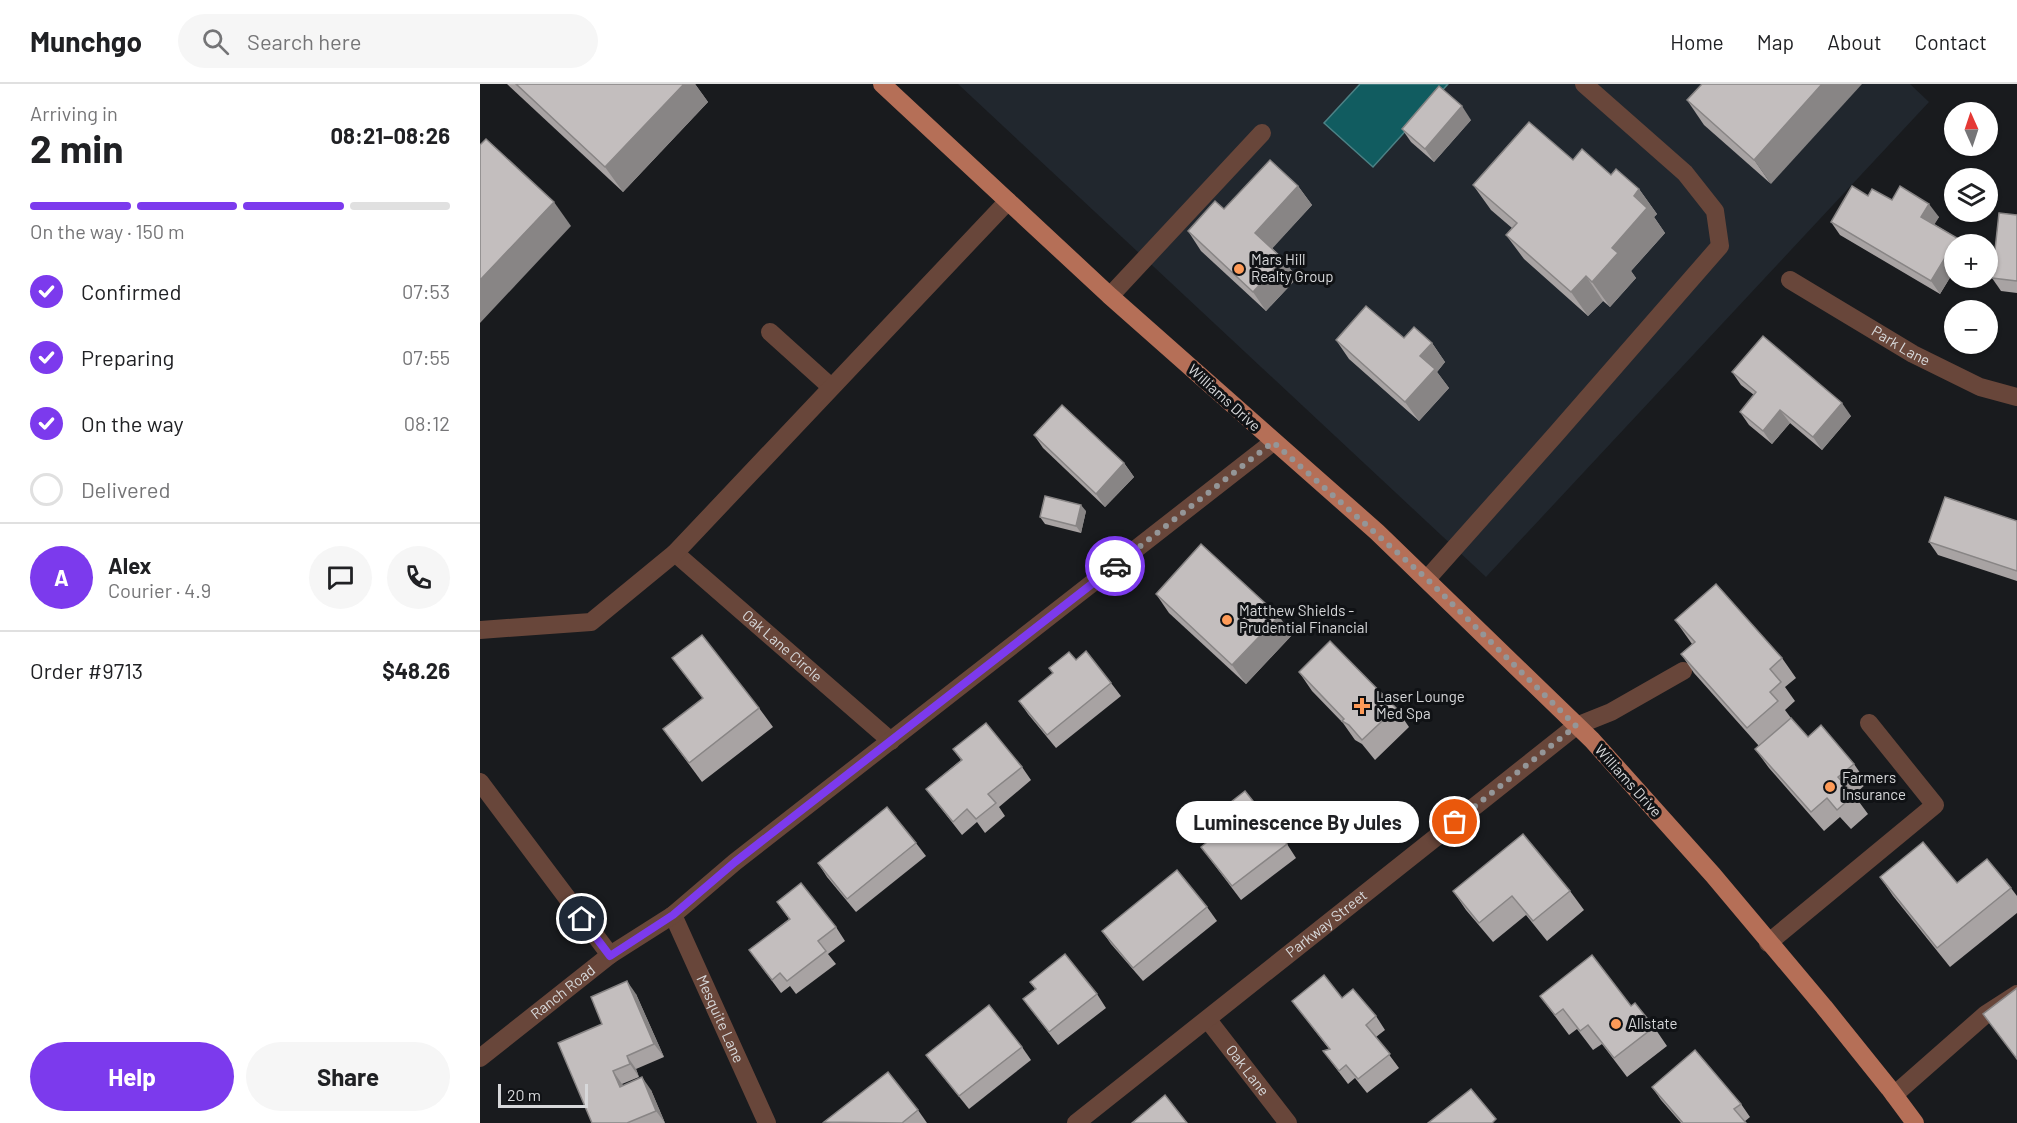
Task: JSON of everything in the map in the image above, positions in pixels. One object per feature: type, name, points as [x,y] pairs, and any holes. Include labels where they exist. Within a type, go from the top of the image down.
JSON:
[{"type":"main road","name":"Williams Drive","points":[[882,84],[1110,296],[1427,579],[1592,740],[1713,875],[1824,1007],[1915,1123]]},
{"type":"street","points":[[1427,579],[1720,246],[1715,211],[1685,173],[1584,84]]},
{"type":"street","points":[[1110,296],[1262,133]]},
{"type":"street","points":[[480,630],[591,621],[675,553],[1008,201]]},
{"type":"street","name":"Park Lane","points":[[1790,280],[1913,354],[1980,387],[2017,397]]},
{"type":"street","points":[[770,332],[831,387]]},
{"type":"street","name":"Ranch Road","points":[[480,1058],[610,956],[673,915],[735,862],[1273,442]]},
{"type":"street","name":"Oak Lane Circle","points":[[675,553],[891,741]]},
{"type":"street","name":"Parkway Street","points":[[1077,1123],[1576,726],[1611,712],[1683,670]]},
{"type":"street","points":[[1768,943],[1935,805],[1869,723]]},
{"type":"street","points":[[480,782],[610,956]]},
{"type":"street","name":"Mesquite Lane","points":[[673,915],[767,1123]]},
{"type":"street","points":[[1894,1095],[1986,1014],[2017,994]]},
{"type":"street","name":"Oak Lane","points":[[1208,1020],[1288,1123]]},
{"type":"shaded area","points":[[958,84],[1910,84],[1929,102],[1486,577]]},
{"type":"water","points":[[1360,84],[1448,84],[1373,167],[1324,123]]},
{"type":"building","points":[[516,84],[684,84],[605,167]]},
{"type":"building","points":[[1702,84],[1822,84],[1754,160],[1687,100]]},
{"type":"building","points":[[1439,86],[1462,106],[1425,149],[1402,129]]},
{"type":"building","points":[[1529,122],[1573,160],[1582,149],[1611,175],[1616,169],[1639,189],[1634,196],[1647,208],[1612,248],[1618,253],[1592,282],[1586,276],[1571,292],[1506,235],[1517,223],[1473,185]]},
{"type":"building","points":[[486,139],[554,202],[480,280],[480,145]]},
{"type":"building","points":[[1270,160],[1298,186],[1255,233],[1283,259],[1253,292],[1188,231],[1215,201],[1224,209]]},
{"type":"building","points":[[1852,186],[1868,196],[1872,189],[1892,200],[1900,186],[1929,204],[1921,217],[1950,234],[1944,234],[1944,260],[1931,281],[1831,222]]},
{"type":"building","points":[[1999,213],[2017,215],[2017,281],[1998,279],[1997,234]]},
{"type":"building","points":[[1366,306],[1404,338],[1414,327],[1432,343],[1420,356],[1435,369],[1405,402],[1336,340]]},
{"type":"building","points":[[1763,336],[1842,403],[1813,437],[1780,410],[1763,431],[1740,412],[1756,392],[1732,372]]},
{"type":"building","points":[[1062,405],[1124,463],[1096,494],[1034,435]]},
{"type":"building","points":[[1045,496],[1081,505],[1076,526],[1040,517]]},
{"type":"building","points":[[1945,497],[2017,521],[2017,571],[1929,542]]},
{"type":"building","points":[[1201,544],[1279,616],[1232,665],[1156,594]]},
{"type":"building","points":[[1716,584],[1782,658],[1770,669],[1781,682],[1770,692],[1778,701],[1747,728],[1681,654],[1695,642],[1675,620]]},
{"type":"building","points":[[702,635],[759,708],[689,763],[663,729],[703,698],[672,658]]},
{"type":"building","points":[[1330,641],[1396,708],[1362,740],[1299,672]]},
{"type":"building","points":[[1086,651],[1111,683],[1047,735],[1019,701],[1053,673],[1049,668],[1069,652],[1076,660]]},
{"type":"building","points":[[1791,718],[1808,737],[1821,725],[1854,764],[1838,777],[1854,795],[1837,810],[1827,798],[1811,812],[1755,749]]},
{"type":"building","points":[[986,723],[1022,767],[988,794],[996,803],[976,819],[967,809],[953,822],[926,789],[962,760],[953,749]]},
{"type":"building","points":[[1245,791],[1287,844],[1232,886],[1201,847],[1222,830],[1212,817]]},
{"type":"building","points":[[887,807],[916,843],[847,899],[818,863]]},
{"type":"building","points":[[1523,834],[1570,891],[1533,921],[1512,896],[1479,923],[1453,891]]},
{"type":"building","points":[[1923,842],[1957,883],[1987,859],[2011,888],[1937,948],[1880,877]]},
{"type":"building","points":[[1177,870],[1207,907],[1133,968],[1102,931]]},
{"type":"building","points":[[801,883],[836,927],[818,941],[826,951],[787,981],[780,973],[772,980],[749,950],[790,919],[777,902]]},
{"type":"building","points":[[1065,954],[1097,994],[1049,1032],[1023,999],[1036,989],[1030,982]]},
{"type":"building","points":[[1592,955],[1631,1006],[1635,1003],[1654,1027],[1614,1058],[1588,1025],[1580,1031],[1563,1009],[1555,1015],[1540,996]]},
{"type":"building","points":[[1324,975],[1342,998],[1353,989],[1376,1016],[1366,1025],[1390,1054],[1358,1079],[1346,1065],[1339,1071],[1323,1051],[1330,1049],[1292,1001]]},
{"type":"building","points":[[627,981],[654,1044],[627,1056],[630,1064],[613,1071],[620,1087],[642,1077],[656,1111],[627,1123],[592,1123],[558,1043],[602,1024],[591,997]]},
{"type":"building","points":[[2017,988],[2017,1059],[1983,1014]]},
{"type":"building","points":[[989,1005],[1022,1047],[959,1096],[926,1055]]},
{"type":"building","points":[[1695,1050],[1741,1104],[1734,1109],[1746,1123],[1683,1123],[1652,1087]]},
{"type":"building","points":[[888,1072],[918,1110],[902,1123],[824,1122]]},
{"type":"building","points":[[1471,1089],[1496,1119],[1492,1123],[1428,1123]]},
{"type":"building","points":[[1165,1095],[1187,1123],[1132,1123]]},
{"type":"way so far","points":[[1115,566],[1273,442],[1377,532],[1576,726],[1455,822]]},
{"type":"place","name":"Mars Hill Realty Group","points":[[1239,269]]},
{"type":"place","name":"Matthew Shields - Prudential Financial","points":[[1227,620]]},
{"type":"place","name":"Laser Lounge Med Spa","points":[[1362,706]]},
{"type":"place","name":"Farmers Insurance","points":[[1830,787]]},
{"type":"place","name":"Luminescence By Jules","points":[[1455,822]]},
{"type":"place","name":"Allstate","points":[[1616,1024]]},
{"type":"route","points":[[582,919],[610,956],[673,915],[735,862],[1115,566]]}]
